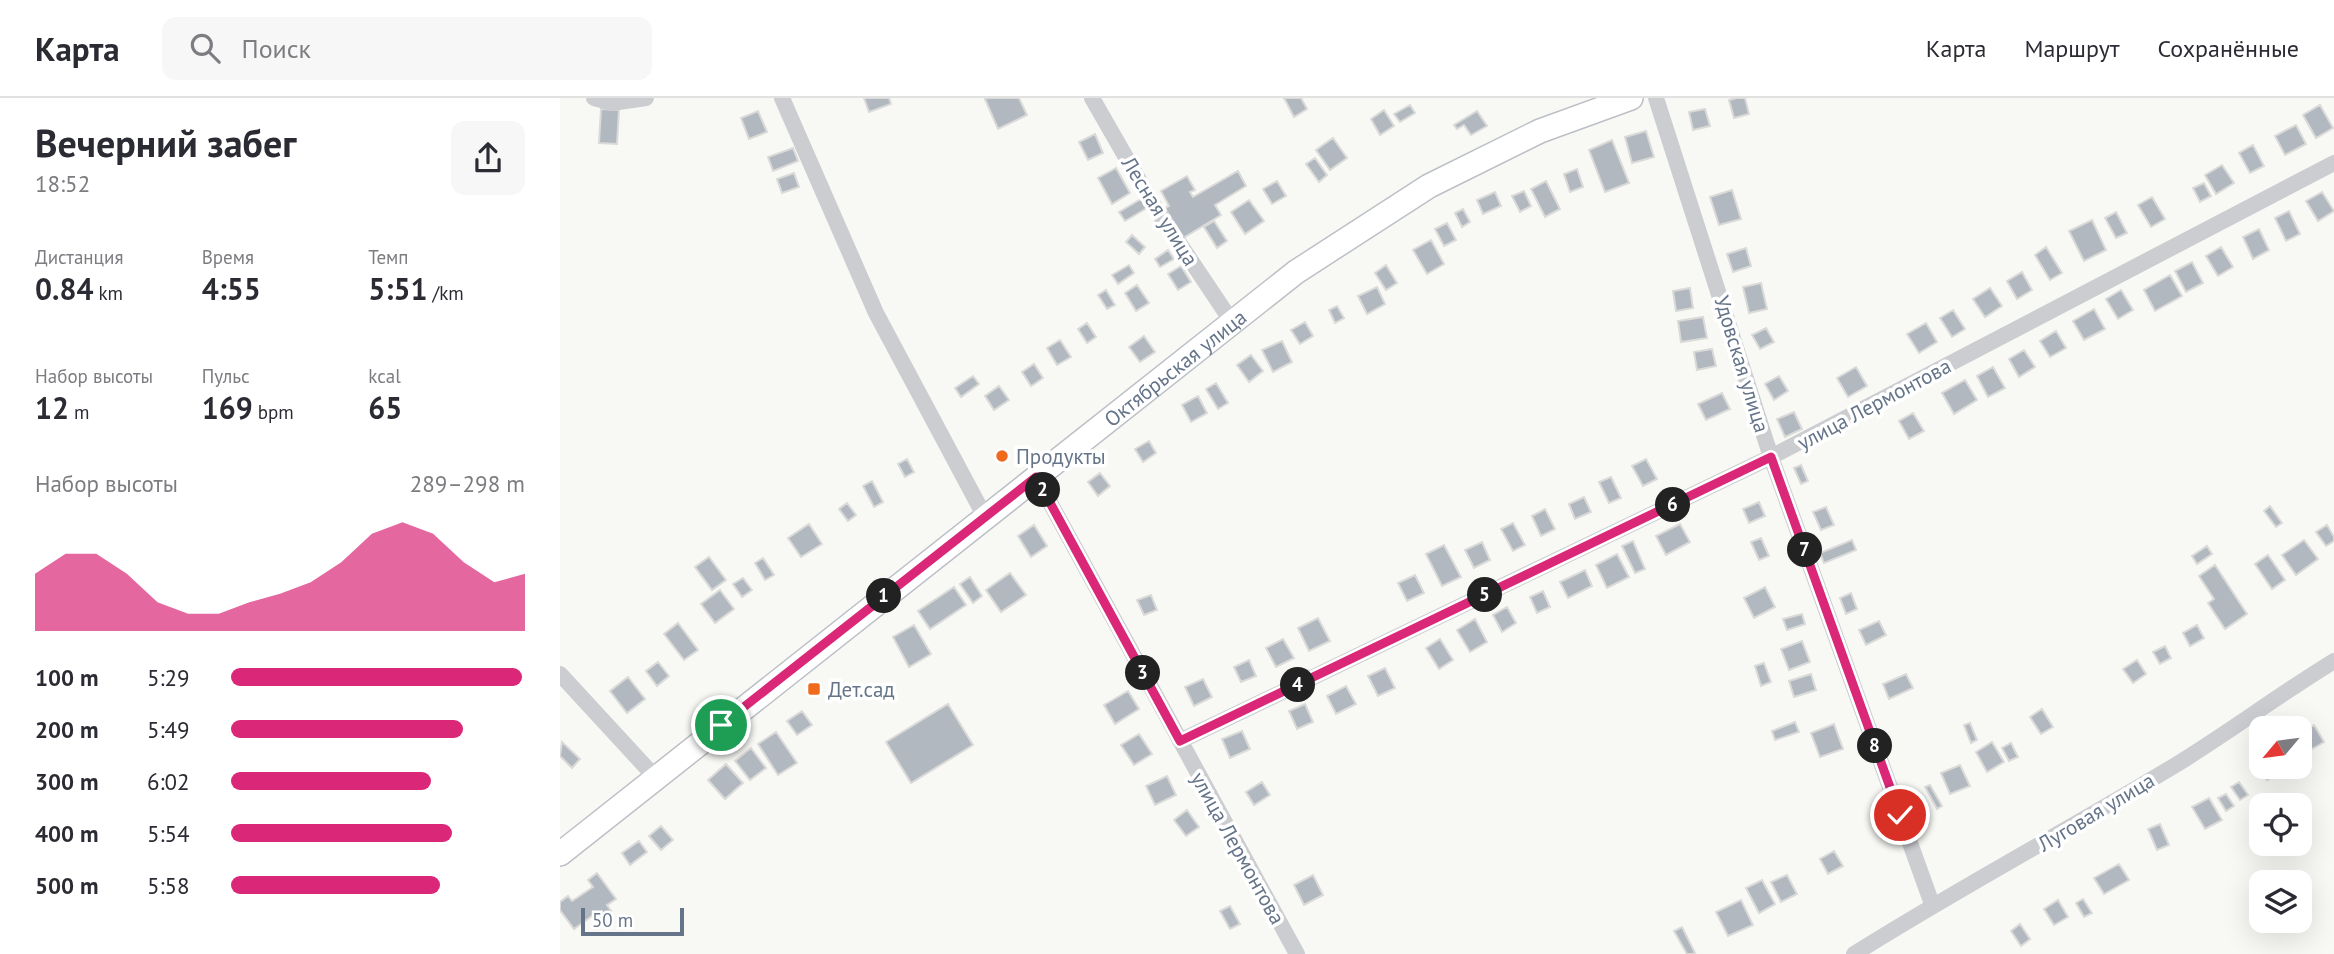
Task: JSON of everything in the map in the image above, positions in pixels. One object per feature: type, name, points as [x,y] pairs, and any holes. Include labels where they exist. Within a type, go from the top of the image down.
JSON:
[{"type":"street","points":[[594,98],[612,103],[646,98]]},
{"type":"street","points":[[782,98],[876,313],[985,517]]},
{"type":"street","name":"Лесная улица","points":[[1092,98],[1151,201],[1232,322]]},
{"type":"street","name":"Октябрьская улица","points":[[560,854],[1296,272],[1429,186],[1540,131],[1631,98]]},
{"type":"street","name":"Удовская улица","points":[[1656,98],[1771,457],[1933,904]]},
{"type":"street","name":"улица Лермонтова","points":[[1180,741],[1771,457],[2334,163]]},
{"type":"street","name":"улица Лермонтова","points":[[1036,477],[1297,954]]},
{"type":"street","name":"Луговая улица","points":[[1854,954],[1933,904],[2047,842],[2178,764],[2334,661]]},
{"type":"street","points":[[560,674],[655,777]]},
{"type":"building","points":[[864,98],[889,98],[891,104],[869,112]]},
{"type":"building","points":[[1019,98],[1027,115],[998,129],[985,99]]},
{"type":"building","points":[[1284,98],[1301,98],[1307,109],[1294,117]]},
{"type":"building","points":[[1745,98],[1749,114],[1734,118],[1729,100]]},
{"type":"building","points":[[1410,105],[1415,113],[1400,122],[1394,114]]},
{"type":"building","points":[[2320,105],[2333,128],[2316,138],[2303,115]]},
{"type":"building","points":[[601,109],[619,110],[617,144],[599,143]]},
{"type":"building","points":[[1705,109],[1710,126],[1693,130],[1689,112]]},
{"type":"building","points":[[1384,110],[1394,126],[1380,135],[1371,119]]},
{"type":"building","points":[[758,111],[767,132],[749,139],[741,118]]},
{"type":"building","points":[[1477,111],[1487,126],[1471,135],[1464,125],[1457,129],[1454,125]]},
{"type":"building","points":[[2296,125],[2306,144],[2285,155],[2275,136]]},
{"type":"building","points":[[1646,131],[1654,157],[1632,163],[1625,137]]},
{"type":"building","points":[[1095,134],[1103,153],[1088,160],[1079,142]]},
{"type":"building","points":[[1333,138],[1347,158],[1330,170],[1316,150]]},
{"type":"building","points":[[1612,140],[1629,183],[1605,192],[1589,150]]},
{"type":"building","points":[[2253,145],[2264,166],[2250,173],[2239,153]]},
{"type":"building","points":[[793,148],[798,161],[773,171],[768,157]]},
{"type":"building","points":[[1315,158],[1327,175],[1319,182],[1306,164]]},
{"type":"building","points":[[2222,165],[2234,183],[2216,194],[2205,175]]},
{"type":"building","points":[[1116,168],[1130,193],[1112,204],[1098,178]]},
{"type":"building","points":[[1577,169],[1583,187],[1570,192],[1564,174]]},
{"type":"building","points":[[1238,171],[1246,186],[1215,205],[1221,215],[1183,238],[1165,208],[1169,206],[1161,191],[1187,176],[1195,190],[1190,192],[1193,197]]},
{"type":"building","points":[[794,173],[799,187],[782,193],[777,179]]},
{"type":"building","points":[[1277,181],[1286,196],[1272,204],[1263,189]]},
{"type":"building","points":[[1546,181],[1560,209],[1545,217],[1531,189]]},
{"type":"building","points":[[2204,183],[2211,196],[2200,202],[2193,188]]},
{"type":"building","points":[[1732,190],[1741,219],[1719,225],[1710,197]]},
{"type":"building","points":[[1524,191],[1531,206],[1520,212],[1512,196]]},
{"type":"building","points":[[1495,192],[1501,206],[1483,214],[1477,200]]},
{"type":"building","points":[[2322,192],[2334,211],[2318,221],[2306,201]]},
{"type":"building","points":[[2152,197],[2165,219],[2151,227],[2138,205]]},
{"type":"building","points":[[1141,199],[1147,208],[1125,221],[1119,212]]},
{"type":"building","points":[[1249,200],[1264,221],[1245,234],[1231,212]]},
{"type":"building","points":[[1463,209],[1470,222],[1462,227],[1455,213]]},
{"type":"building","points":[[2289,211],[2300,234],[2286,241],[2275,218]]},
{"type":"building","points":[[2116,212],[2127,233],[2116,238],[2105,218]]},
{"type":"building","points":[[2092,220],[2106,250],[2084,261],[2069,231]]},
{"type":"building","points":[[1214,221],[1227,241],[1217,248],[1204,227]]},
{"type":"building","points":[[1447,223],[1456,240],[1444,246],[1435,229]]},
{"type":"building","points":[[2259,229],[2269,250],[2253,259],[2243,237]]},
{"type":"building","points":[[1132,235],[1145,247],[1139,254],[1126,242]]},
{"type":"building","points":[[1431,240],[1444,264],[1427,274],[1413,250]]},
{"type":"building","points":[[2046,247],[2062,273],[2050,280],[2035,255]]},
{"type":"building","points":[[2221,247],[2233,267],[2218,276],[2206,256]]},
{"type":"building","points":[[1746,248],[1751,266],[1733,272],[1727,254]]},
{"type":"building","points":[[1168,250],[1174,259],[1160,267],[1155,259]]},
{"type":"building","points":[[2192,262],[2203,283],[2186,292],[2175,271]]},
{"type":"building","points":[[1129,265],[1134,273],[1118,284],[1112,275]]},
{"type":"building","points":[[1386,265],[1397,283],[1386,290],[1375,273]]},
{"type":"building","points":[[1181,266],[1191,282],[1178,290],[1168,274]]},
{"type":"building","points":[[2022,272],[2032,290],[2017,299],[2007,281]]},
{"type":"building","points":[[2170,275],[2182,296],[2155,311],[2144,290]]},
{"type":"building","points":[[1761,283],[1767,309],[1749,313],[1743,287]]},
{"type":"building","points":[[1137,285],[1149,303],[1136,311],[1125,293]]},
{"type":"building","points":[[1377,287],[1385,304],[1367,314],[1358,296]]},
{"type":"building","points":[[1690,288],[1693,308],[1676,311],[1673,291]]},
{"type":"building","points":[[1990,288],[2002,306],[1985,317],[1973,299]]},
{"type":"building","points":[[1106,290],[1115,305],[1107,309],[1098,295]]},
{"type":"building","points":[[2121,290],[2133,310],[2118,319],[2106,299]]},
{"type":"building","points":[[1337,306],[1344,318],[1335,323],[1329,310]]},
{"type":"building","points":[[2094,309],[2105,329],[2084,340],[2073,321]]},
{"type":"building","points":[[1953,310],[1965,329],[1952,337],[1940,318]]},
{"type":"building","points":[[1703,317],[1707,338],[1681,342],[1678,321]]},
{"type":"building","points":[[1305,322],[1313,336],[1300,344],[1291,330]]},
{"type":"building","points":[[1087,323],[1096,337],[1087,343],[1078,329]]},
{"type":"building","points":[[1926,323],[1937,342],[1919,353],[1907,334]]},
{"type":"building","points":[[1766,328],[1774,342],[1760,349],[1752,335]]},
{"type":"building","points":[[2056,331],[2066,348],[2050,357],[2040,341]]},
{"type":"building","points":[[1144,336],[1155,352],[1140,362],[1129,347]]},
{"type":"building","points":[[1060,340],[1071,357],[1057,365],[1047,348]]},
{"type":"building","points":[[1282,341],[1292,362],[1273,372],[1262,350]]},
{"type":"building","points":[[1712,349],[1716,366],[1697,370],[1694,352]]},
{"type":"building","points":[[2024,350],[2035,367],[2019,377],[2009,359]]},
{"type":"building","points":[[1251,355],[1263,371],[1249,382],[1237,365]]},
{"type":"building","points":[[1034,364],[1043,378],[1031,386],[1022,372]]},
{"type":"building","points":[[1856,367],[1867,386],[1848,397],[1837,378]]},
{"type":"building","points":[[1993,367],[2005,388],[1988,397],[1977,376]]},
{"type":"building","points":[[973,376],[979,384],[961,397],[955,388]]},
{"type":"building","points":[[1779,376],[1788,391],[1774,400],[1765,384]]},
{"type":"building","points":[[1965,380],[1977,400],[1954,414],[1942,393]]},
{"type":"building","points":[[1216,383],[1228,403],[1218,409],[1206,389]]},
{"type":"building","points":[[999,386],[1009,400],[994,410],[985,396]]},
{"type":"building","points":[[1722,393],[1730,409],[1706,420],[1698,404]]},
{"type":"building","points":[[1198,396],[1207,413],[1191,422],[1182,405]]},
{"type":"building","points":[[1794,412],[1802,429],[1785,437],[1777,419]]},
{"type":"building","points":[[1913,413],[1924,431],[1909,439],[1899,421]]},
{"type":"building","points":[[1149,441],[1156,453],[1143,462],[1135,449]]},
{"type":"building","points":[[907,459],[914,472],[905,477],[898,464]]},
{"type":"building","points":[[1646,459],[1657,479],[1643,486],[1632,466]]},
{"type":"building","points":[[1801,465],[1808,481],[1801,484],[1794,468]]},
{"type":"building","points":[[1100,473],[1110,486],[1098,496],[1088,482]]},
{"type":"building","points":[[1611,477],[1621,498],[1609,503],[1599,482]]},
{"type":"building","points":[[872,481],[883,502],[874,507],[863,486]]},
{"type":"building","points":[[1584,497],[1591,512],[1575,519],[1569,504]]},
{"type":"building","points":[[1759,502],[1765,516],[1749,523],[1743,509]]},
{"type":"building","points":[[847,503],[856,515],[848,521],[839,509]]},
{"type":"building","points":[[2270,506],[2282,523],[2276,527],[2264,511]]},
{"type":"building","points":[[1826,507],[1834,525],[1821,530],[1813,512]]},
{"type":"building","points":[[1545,509],[1555,529],[1541,536],[1532,516]]},
{"type":"building","points":[[1513,523],[1525,545],[1513,551],[1501,529]]},
{"type":"building","points":[[809,524],[822,544],[801,557],[788,538]]},
{"type":"building","points":[[1680,524],[1690,542],[1666,555],[1656,536]]},
{"type":"building","points":[[1034,525],[1047,546],[1031,557],[1018,536]]},
{"type":"building","points":[[2327,525],[2334,541],[2326,546],[2316,532]]},
{"type":"building","points":[[1761,538],[1769,556],[1759,560],[1751,542]]},
{"type":"building","points":[[1852,540],[1856,550],[1824,563],[1820,553]]},
{"type":"building","points":[[2304,540],[2318,559],[2296,575],[2282,555]]},
{"type":"building","points":[[1633,541],[1645,569],[1635,573],[1622,546]]},
{"type":"building","points":[[1482,542],[1490,560],[1474,568],[1465,550]]},
{"type":"building","points":[[1444,545],[1461,577],[1442,586],[1426,554]]},
{"type":"building","points":[[2207,546],[2212,554],[2197,564],[2192,556]]},
{"type":"building","points":[[1617,554],[1629,577],[1607,588],[1596,565]]},
{"type":"building","points":[[2268,555],[2285,580],[2272,589],[2255,564]]},
{"type":"building","points":[[709,557],[726,580],[712,590],[695,567]]},
{"type":"building","points":[[763,558],[774,575],[765,580],[755,563]]},
{"type":"building","points":[[2215,565],[2247,614],[2225,629],[2208,603],[2214,599],[2199,576]]},
{"type":"building","points":[[1585,570],[1592,586],[1568,598],[1560,582]]},
{"type":"building","points":[[1010,573],[1026,595],[1001,612],[986,590]]},
{"type":"building","points":[[1415,575],[1424,593],[1407,601],[1398,583]]},
{"type":"building","points":[[970,577],[982,596],[973,603],[960,584]]},
{"type":"building","points":[[743,578],[752,590],[742,597],[733,584]]},
{"type":"building","points":[[954,587],[966,605],[930,629],[918,611]]},
{"type":"building","points":[[1765,587],[1775,607],[1754,618],[1744,598]]},
{"type":"building","points":[[720,590],[734,609],[715,623],[701,604]]},
{"type":"building","points":[[1543,591],[1550,607],[1537,613],[1530,597]]},
{"type":"building","points":[[1851,593],[1857,609],[1846,614],[1840,598]]},
{"type":"building","points":[[1151,595],[1157,610],[1144,615],[1137,600]]},
{"type":"building","points":[[1507,607],[1516,623],[1502,632],[1493,615]]},
{"type":"building","points":[[1802,614],[1805,624],[1787,630],[1783,619]]},
{"type":"building","points":[[1318,618],[1330,641],[1309,651],[1298,628]]},
{"type":"building","points":[[1475,619],[1487,642],[1470,652],[1457,630]]},
{"type":"building","points":[[1879,621],[1886,635],[1866,645],[1859,630]]},
{"type":"building","points":[[678,623],[698,650],[684,660],[664,634]]},
{"type":"building","points":[[914,625],[931,654],[909,667],[893,637]]},
{"type":"building","points":[[2197,625],[2204,638],[2190,646],[2183,633]]},
{"type":"building","points":[[1283,639],[1294,658],[1276,667],[1266,648]]},
{"type":"building","points":[[1440,639],[1453,660],[1439,669],[1426,648]]},
{"type":"building","points":[[1802,641],[1810,662],[1789,670],[1781,649]]},
{"type":"building","points":[[2165,646],[2171,658],[2160,664],[2153,652]]},
{"type":"building","points":[[1249,660],[1256,676],[1241,682],[1234,667]]},
{"type":"building","points":[[2137,660],[2146,674],[2133,683],[2123,669]]},
{"type":"building","points":[[658,662],[669,676],[657,686],[646,671]]},
{"type":"building","points":[[1764,663],[1771,682],[1761,686],[1755,666]]},
{"type":"building","points":[[1385,668],[1395,688],[1378,696],[1368,676]]},
{"type":"building","points":[[1811,674],[1816,690],[1794,697],[1789,681]]},
{"type":"building","points":[[1906,674],[1913,688],[1889,699],[1883,684]]},
{"type":"building","points":[[628,677],[645,699],[627,713],[610,691]]},
{"type":"building","points":[[1203,679],[1212,697],[1194,706],[1185,687]]},
{"type":"building","points":[[1346,686],[1356,704],[1336,714],[1327,696]]},
{"type":"building","points":[[1128,691],[1139,709],[1115,724],[1104,705]]},
{"type":"building","points":[[948,704],[973,745],[911,783],[886,742]]},
{"type":"building","points":[[1305,704],[1313,722],[1297,729],[1289,711]]},
{"type":"building","points":[[2042,709],[2053,727],[2041,734],[2030,717]]},
{"type":"building","points":[[802,711],[812,725],[797,735],[787,721]]},
{"type":"building","points":[[1795,722],[1799,732],[1775,740],[1772,731]]},
{"type":"building","points":[[1970,723],[1977,740],[1971,743],[1964,725]]},
{"type":"building","points":[[1834,724],[1843,749],[1820,757],[1811,733]]},
{"type":"building","points":[[2314,725],[2324,742],[2312,749]]},
{"type":"building","points":[[1242,731],[1250,749],[1230,758],[1222,739]]},
{"type":"building","points":[[776,732],[797,763],[778,775],[758,744]]},
{"type":"building","points":[[1139,734],[1152,754],[1134,765],[1121,745]]},
{"type":"building","points":[[562,742],[580,759],[572,768],[560,756]]},
{"type":"building","points":[[1992,742],[2004,762],[1987,772],[1976,752]]},
{"type":"building","points":[[2011,743],[2018,757],[2009,761],[2002,748]]},
{"type":"building","points":[[751,748],[766,768],[750,780],[735,761]]},
{"type":"building","points":[[726,764],[743,783],[725,799],[708,780]]},
{"type":"building","points":[[1960,765],[1970,786],[1950,794],[1941,773]]},
{"type":"building","points":[[1167,776],[1176,795],[1155,805],[1146,786]]},
{"type":"building","points":[[1262,782],[1270,795],[1254,805],[1246,792]]},
{"type":"building","points":[[2239,782],[2248,795],[2240,800],[2231,787]]},
{"type":"building","points":[[1930,785],[1942,806],[1937,809],[1925,787]]},
{"type":"building","points":[[2226,794],[2234,806],[2226,811],[2218,798]]},
{"type":"building","points":[[2209,798],[2222,820],[2205,829],[2192,807]]},
{"type":"building","points":[[1187,810],[1199,827],[1186,836],[1174,820]]},
{"type":"building","points":[[2160,824],[2169,845],[2157,850],[2148,829]]},
{"type":"building","points":[[661,826],[673,840],[661,850],[649,836]]},
{"type":"building","points":[[639,841],[647,852],[630,865],[622,853]]},
{"type":"building","points":[[1834,851],[1843,866],[1828,874],[1820,859]]},
{"type":"building","points":[[2119,864],[2129,880],[2104,894],[2094,878]]},
{"type":"building","points":[[597,873],[616,899],[607,905],[611,911],[600,918],[596,913],[574,929],[560,910],[560,902],[568,896],[572,901],[593,887],[588,880]]},
{"type":"building","points":[[1313,875],[1323,895],[1304,905],[1294,885]]},
{"type":"building","points":[[1787,875],[1797,894],[1781,902],[1771,882]]},
{"type":"building","points":[[1762,880],[1775,904],[1759,913],[1746,888]]},
{"type":"building","points":[[2083,899],[2092,913],[2084,917],[2076,903]]},
{"type":"building","points":[[1741,900],[1753,925],[1728,936],[1716,912]]},
{"type":"building","points":[[2058,900],[2068,917],[2054,925],[2044,909]]},
{"type":"building","points":[[1230,906],[1240,924],[1230,929],[1220,911]]},
{"type":"building","points":[[2020,924],[2030,939],[2021,946],[2011,931]]},
{"type":"building","points":[[1682,927],[1695,953],[1693,954],[1687,954],[1674,931]]},
{"type":"place","name":"Продукты","points":[[1002,456]]},
{"type":"place","name":"Дет.сад","points":[[814,689]]},
{"type":"route","points":[[721,725],[1036,477],[1180,741],[1771,457],[1900,815]]}]
